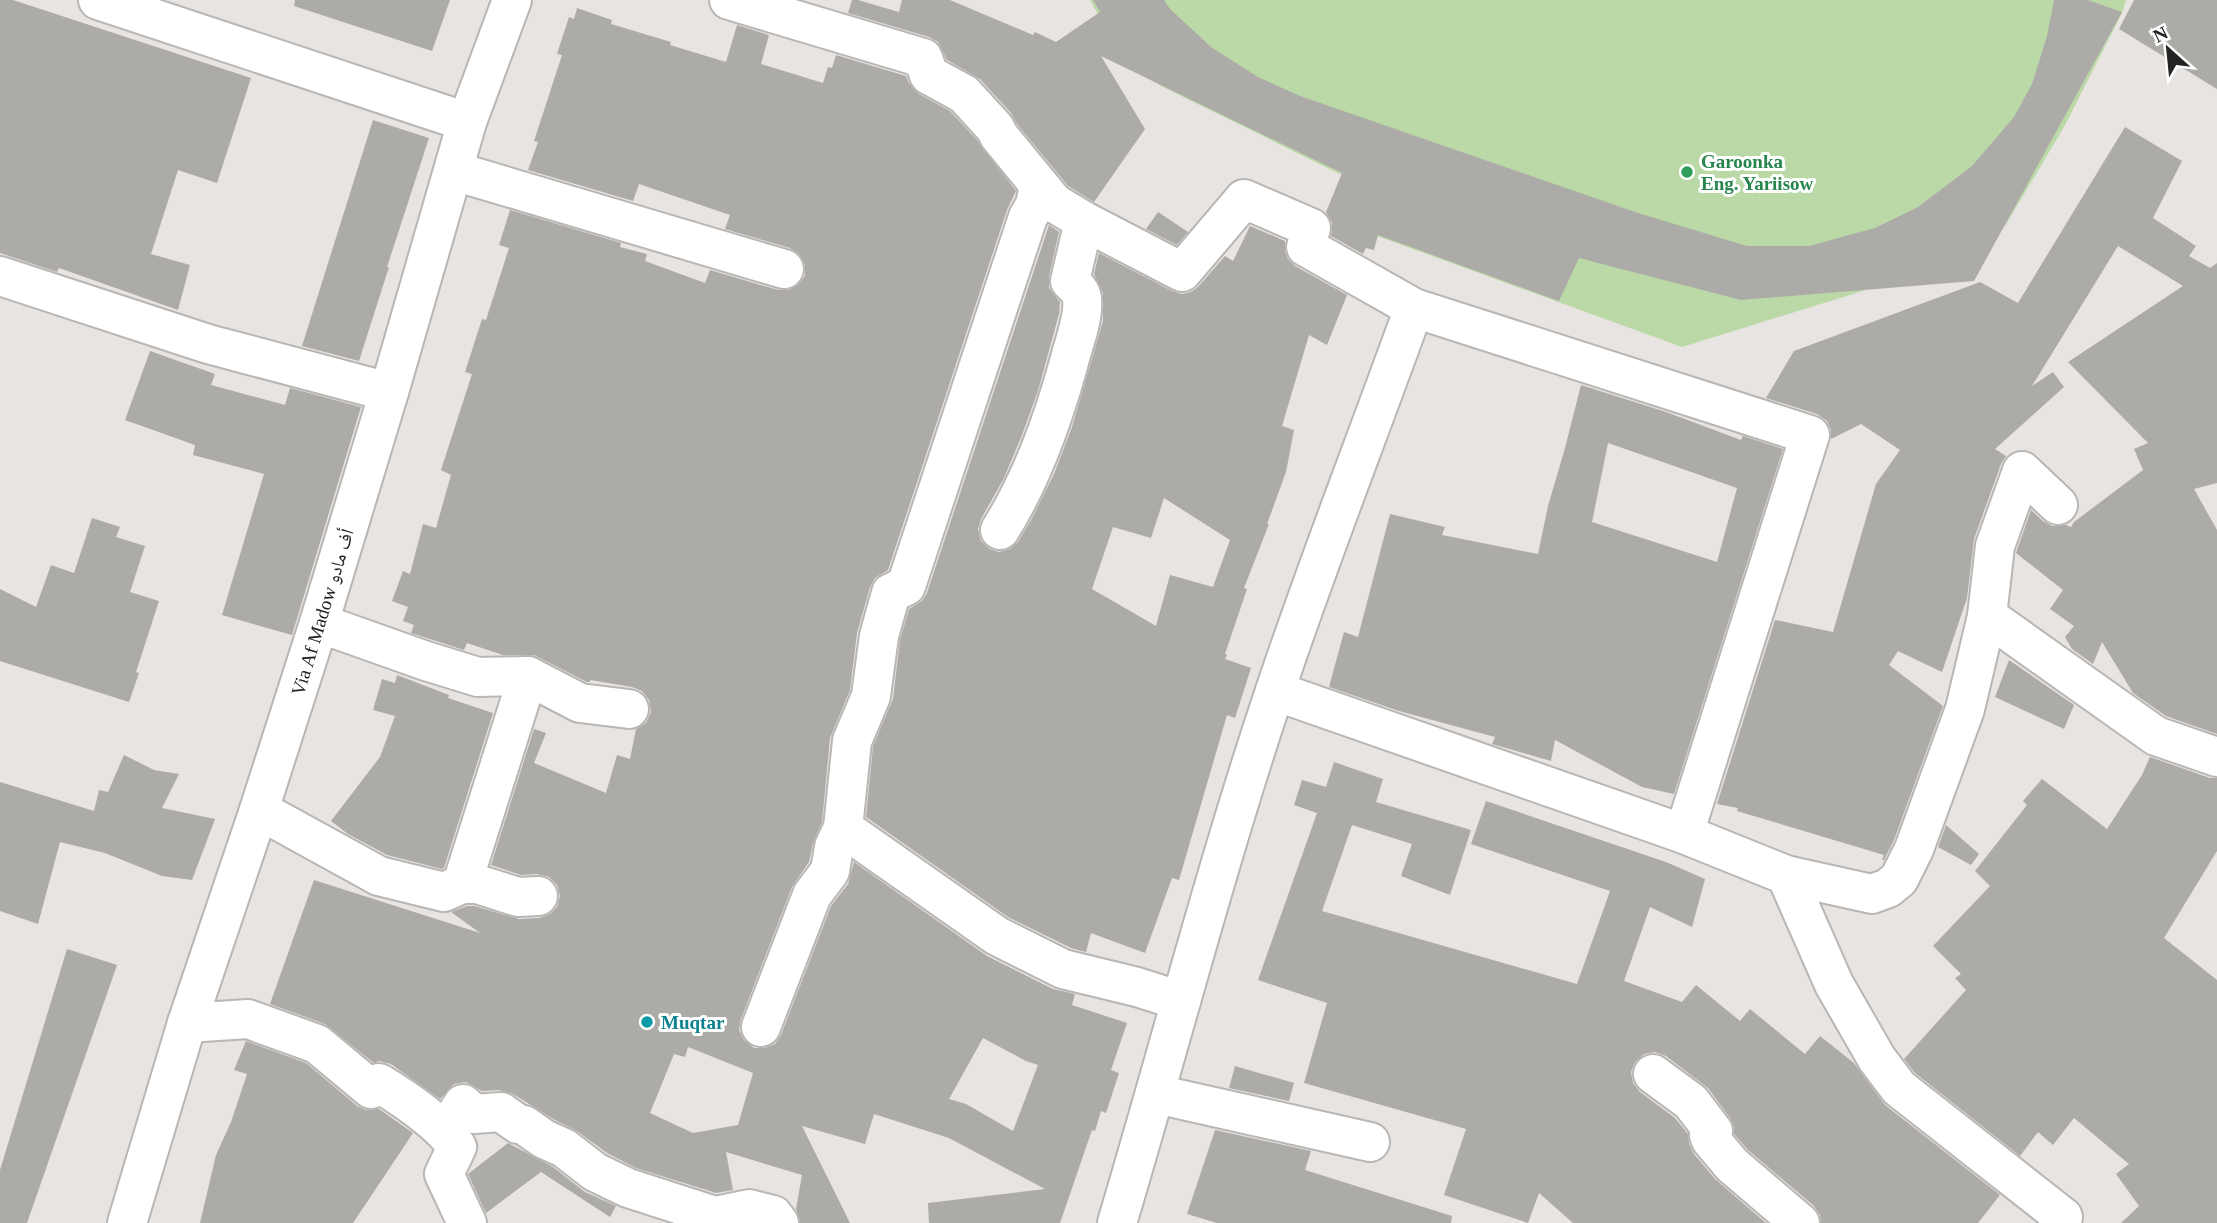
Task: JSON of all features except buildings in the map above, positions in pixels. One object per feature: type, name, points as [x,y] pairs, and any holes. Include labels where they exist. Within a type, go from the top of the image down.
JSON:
[{"type":"street","points":[[98,0],[467,122]]},
{"type":"street","name":"Via Af Madow أف مادو","points":[[127,1223],[187,1023],[319,623],[467,122],[512,0]]},
{"type":"street","points":[[729,0],[923,58],[929,75],[964,94],[995,128],[1054,203],[1182,272],[1244,199],[1311,228],[1306,247],[1414,308],[1810,435],[1684,834]]},
{"type":"street","points":[[454,171],[784,269]]},
{"type":"street","points":[[761,1027],[812,895],[830,871],[834,847],[844,828],[852,741],[871,696],[880,636],[891,593],[906,586],[1011,268],[1035,205],[1039,185]]},
{"type":"street","points":[[1000,530],[1025,485],[1070,362],[1082,297],[1070,281],[1084,221]]},
{"type":"street","points":[[0,276],[208,344],[389,392]]},
{"type":"street","points":[[1117,1223],[1156,1094],[1193,955],[1275,691],[1414,308]]},
{"type":"street","points":[[1275,691],[1684,834],[1786,875],[1872,894],[1888,888],[1899,879],[1914,849],[1965,709],[1987,616],[1995,546],[2022,471],[2058,505]]},
{"type":"street","points":[[1987,616],[2156,737],[2217,757]]},
{"type":"street","points":[[319,623],[478,677],[528,676],[580,703],[629,709]]},
{"type":"street","points":[[462,884],[528,676]]},
{"type":"street","points":[[259,810],[379,876],[444,892],[462,884],[477,884],[518,897],[538,896]]},
{"type":"street","points":[[844,828],[997,936],[1063,969],[1181,1001]]},
{"type":"street","points":[[1786,875],[1834,985],[1877,1059],[1899,1088],[2063,1217]]},
{"type":"street","points":[[187,1023],[248,1019],[317,1044],[371,1089],[379,1083],[404,1099],[446,1130],[457,1147],[444,1174],[467,1223]]},
{"type":"street","points":[[1653,1074],[1691,1102],[1713,1131],[1709,1135],[1711,1140],[1732,1165],[1800,1223]]},
{"type":"street","points":[[1156,1094],[1370,1142]]},
{"type":"street","points":[[446,1130],[463,1104],[474,1114],[501,1112],[544,1139],[564,1148],[595,1172],[628,1188],[715,1216],[749,1209],[773,1215],[779,1223]]},
{"type":"green space","name":"Garoonka Eng. Yariisow","points":[[1090,0],[2126,0],[2122,13],[2064,127],[2005,226],[1953,263],[1682,347],[1336,221],[1352,180],[1159,85],[1108,33]]},
{"type":"place","name":"Garoonka Eng. Yariisow","points":[[1687,172]]},
{"type":"place","name":"Muqtar","points":[[647,1022]]}]
